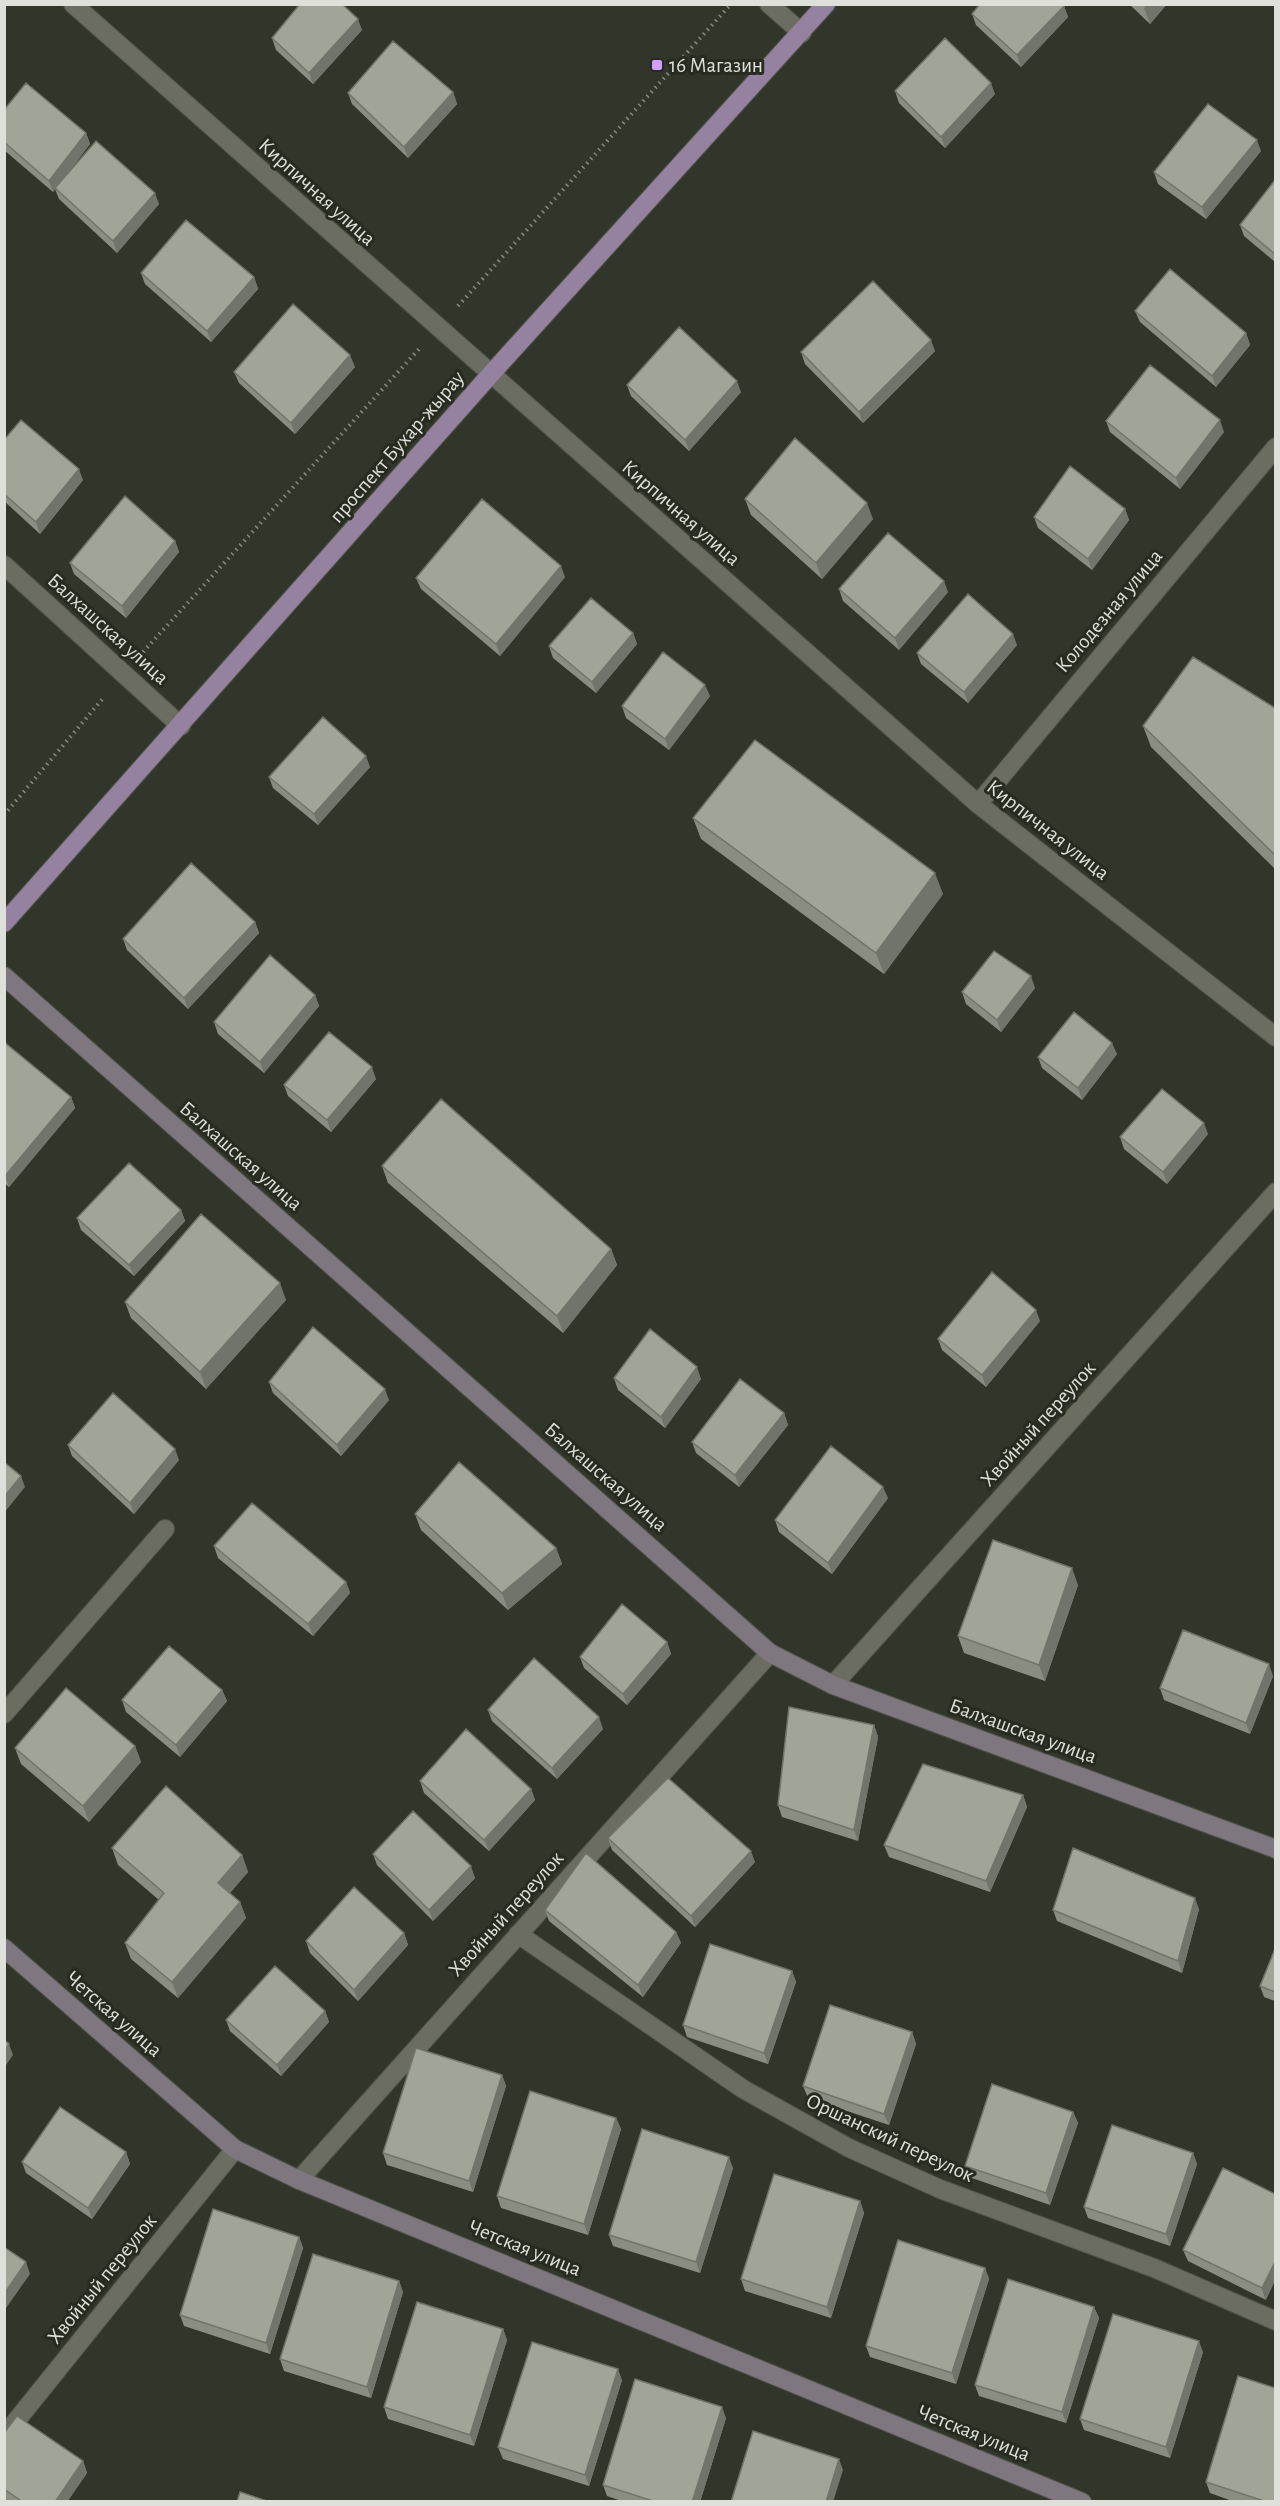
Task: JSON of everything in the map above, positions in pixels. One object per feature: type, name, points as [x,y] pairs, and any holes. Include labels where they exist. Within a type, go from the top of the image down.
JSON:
[{"type":"main road","name":"проспект Бухар-жырау","points":[[4,923],[490,375],[826,4]]},
{"type":"street","name":"Кирпичная улица","points":[[73,4],[978,804],[1275,1037]]},
{"type":"street","points":[[769,4],[802,33]]},
{"type":"street","name":"Колодезная улица","points":[[978,804],[1275,447]]},
{"type":"street","name":"Балхашская улица","points":[[4,565],[181,726]]},
{"type":"street","name":"Балхашская улица","points":[[4,976],[770,1653],[833,1685],[1275,1849]]},
{"type":"street","name":"Хвойный переулок","points":[[833,1685],[1275,1192]]},
{"type":"street","points":[[4,1714],[165,1529]]},
{"type":"street","name":"Хвойный переулок","points":[[299,2180],[770,1653]]},
{"type":"street","name":"Оршанский переулок","points":[[518,1934],[742,2089],[849,2148],[940,2189],[1154,2268],[1275,2321]]},
{"type":"street","name":"Четская улица","points":[[4,1948],[235,2149],[299,2180],[1082,2502]]},
{"type":"street","name":"Хвойный переулок","points":[[4,2436],[235,2149]]},
{"type":"path","points":[[4,815],[123,674],[731,4]]},
{"type":"building","points":[[300,4],[342,4],[358,19],[309,73],[272,38]]},
{"type":"building","points":[[980,4],[1063,4],[1064,6],[1017,55],[972,14]]},
{"type":"building","points":[[945,38],[991,83],[941,137],[895,91]]},
{"type":"building","points":[[393,41],[453,92],[404,147],[348,93]]},
{"type":"building","points":[[26,83],[86,133],[49,181],[4,142],[4,110]]},
{"type":"building","points":[[1208,104],[1257,140],[1202,207],[1154,172]]},
{"type":"building","points":[[96,141],[155,193],[113,241],[55,188]]},
{"type":"building","points":[[1275,180],[1275,254],[1240,225]]},
{"type":"building","points":[[186,220],[254,277],[207,331],[141,273]]},
{"type":"building","points":[[1170,269],[1246,333],[1212,376],[1135,311]]},
{"type":"building","points":[[873,281],[931,340],[859,412],[801,352]]},
{"type":"building","points":[[293,304],[350,355],[291,423],[234,372]]},
{"type":"building","points":[[679,327],[737,381],[685,440],[627,385]]},
{"type":"building","points":[[1150,365],[1220,420],[1176,478],[1106,421]]},
{"type":"building","points":[[21,420],[79,469],[36,522],[4,494],[4,440]]},
{"type":"building","points":[[795,438],[867,503],[816,563],[745,499]]},
{"type":"building","points":[[1070,466],[1125,509],[1088,559],[1034,517]]},
{"type":"building","points":[[125,496],[175,541],[122,606],[70,563]]},
{"type":"building","points":[[482,499],[561,566],[496,644],[416,578]]},
{"type":"building","points":[[888,533],[944,581],[895,638],[839,589]]},
{"type":"building","points":[[968,594],[1013,634],[964,692],[917,653]]},
{"type":"building","points":[[591,598],[633,633],[592,682],[549,646]]},
{"type":"building","points":[[663,652],[705,685],[665,739],[622,706]]},
{"type":"building","points":[[1193,657],[1275,708],[1275,855],[1143,726]]},
{"type":"building","points":[[323,717],[366,756],[314,814],[269,777]]},
{"type":"building","points":[[755,740],[935,873],[876,953],[693,818]]},
{"type":"building","points":[[191,863],[255,922],[184,998],[123,939]]},
{"type":"building","points":[[994,951],[1031,976],[997,1020],[962,992]]},
{"type":"building","points":[[270,955],[315,995],[260,1062],[214,1022]]},
{"type":"building","points":[[1074,1012],[1112,1043],[1078,1088],[1038,1057]]},
{"type":"building","points":[[329,1032],[372,1067],[327,1120],[284,1085]]},
{"type":"building","points":[[4,1042],[71,1097],[5,1176],[4,1176]]},
{"type":"building","points":[[1162,1089],[1204,1123],[1163,1172],[1120,1137]]},
{"type":"building","points":[[441,1099],[611,1249],[557,1316],[382,1166]]},
{"type":"building","points":[[129,1163],[181,1210],[129,1265],[77,1218]]},
{"type":"building","points":[[201,1214],[280,1283],[200,1372],[125,1302]]},
{"type":"building","points":[[992,1272],[1036,1310],[982,1375],[938,1339]]},
{"type":"building","points":[[313,1327],[385,1389],[337,1445],[269,1382]]},
{"type":"building","points":[[650,1329],[697,1367],[661,1417],[614,1378]]},
{"type":"building","points":[[740,1379],[784,1413],[735,1475],[692,1442]]},
{"type":"building","points":[[113,1393],[175,1449],[130,1503],[68,1445]]},
{"type":"building","points":[[831,1446],[883,1487],[828,1563],[775,1520]]},
{"type":"building","points":[[4,1462],[21,1476],[4,1497]]},
{"type":"building","points":[[459,1462],[556,1548],[502,1593],[415,1514]]},
{"type":"building","points":[[252,1503],[346,1582],[308,1624],[214,1546]]},
{"type":"building","points":[[993,1540],[1072,1568],[1039,1665],[958,1636]]},
{"type":"building","points":[[622,1604],[667,1642],[623,1694],[580,1657]]},
{"type":"building","points":[[1183,1630],[1269,1664],[1246,1723],[1160,1688]]},
{"type":"building","points":[[169,1646],[222,1690],[176,1745],[122,1700]]},
{"type":"building","points":[[534,1658],[599,1717],[552,1768],[488,1710]]},
{"type":"building","points":[[66,1688],[135,1746],[83,1806],[15,1748]]},
{"type":"building","points":[[789,1707],[874,1725],[854,1830],[778,1805]]},
{"type":"building","points":[[466,1729],[531,1789],[484,1840],[420,1781]]},
{"type":"building","points":[[923,1764],[1023,1795],[986,1881],[884,1845]]},
{"type":"building","points":[[668,1778],[751,1851],[691,1916],[608,1838]]},
{"type":"building","points":[[166,1786],[242,1855],[218,1883],[240,1902],[172,1982],[125,1943],[164,1893],[112,1848]]},
{"type":"building","points":[[413,1811],[471,1866],[429,1910],[373,1854]]},
{"type":"building","points":[[1073,1848],[1195,1898],[1178,1961],[1053,1910]]},
{"type":"building","points":[[586,1853],[676,1932],[638,1985],[545,1910]]},
{"type":"building","points":[[354,1887],[404,1933],[354,1990],[306,1941]]},
{"type":"building","points":[[710,1944],[792,1971],[764,2053],[683,2025]]},
{"type":"building","points":[[1275,1949],[1275,1992],[1260,1986]]},
{"type":"building","points":[[275,1966],[325,2011],[277,2065],[226,2020]]},
{"type":"building","points":[[830,2005],[912,2032],[884,2114],[803,2086]]},
{"type":"building","points":[[4,2040],[9,2044],[4,2051]]},
{"type":"building","points":[[416,2048],[502,2075],[469,2181],[383,2153]]},
{"type":"building","points":[[992,2084],[1073,2112],[1046,2193],[965,2166]]},
{"type":"building","points":[[530,2091],[616,2118],[584,2224],[497,2196]]},
{"type":"building","points":[[60,2107],[126,2152],[88,2208],[22,2162]]},
{"type":"building","points":[[1112,2125],[1193,2153],[1166,2234],[1084,2207]]},
{"type":"building","points":[[642,2129],[729,2157],[696,2262],[609,2235]]},
{"type":"building","points":[[1223,2168],[1275,2194],[1275,2262],[1262,2288],[1183,2250]]},
{"type":"building","points":[[774,2174],[860,2201],[827,2307],[741,2279]]},
{"type":"building","points":[[213,2209],[299,2237],[266,2343],[180,2315]]},
{"type":"building","points":[[898,2240],[985,2268],[952,2373],[866,2346]]},
{"type":"building","points":[[4,2247],[26,2262],[4,2294]]},
{"type":"building","points":[[313,2254],[399,2281],[367,2387],[280,2359]]},
{"type":"building","points":[[1008,2279],[1094,2307],[1062,2412],[975,2385]]},
{"type":"building","points":[[417,2302],[503,2329],[470,2435],[384,2407]]},
{"type":"building","points":[[1113,2314],[1199,2341],[1166,2447],[1080,2419]]},
{"type":"building","points":[[532,2342],[618,2369],[585,2475],[498,2447]]},
{"type":"building","points":[[1238,2376],[1275,2388],[1275,2502],[1267,2502],[1206,2482]]},
{"type":"building","points":[[635,2379],[722,2407],[692,2502],[656,2502],[603,2485]]},
{"type":"building","points":[[17,2416],[83,2461],[55,2502],[23,2502],[4,2489],[4,2433]]},
{"type":"building","points":[[753,2431],[839,2459],[826,2502],[731,2502]]},
{"type":"building","points":[[240,2492],[270,2502],[237,2502]]},
{"type":"place","name":"16 Магазин","points":[[657,65]]}]
